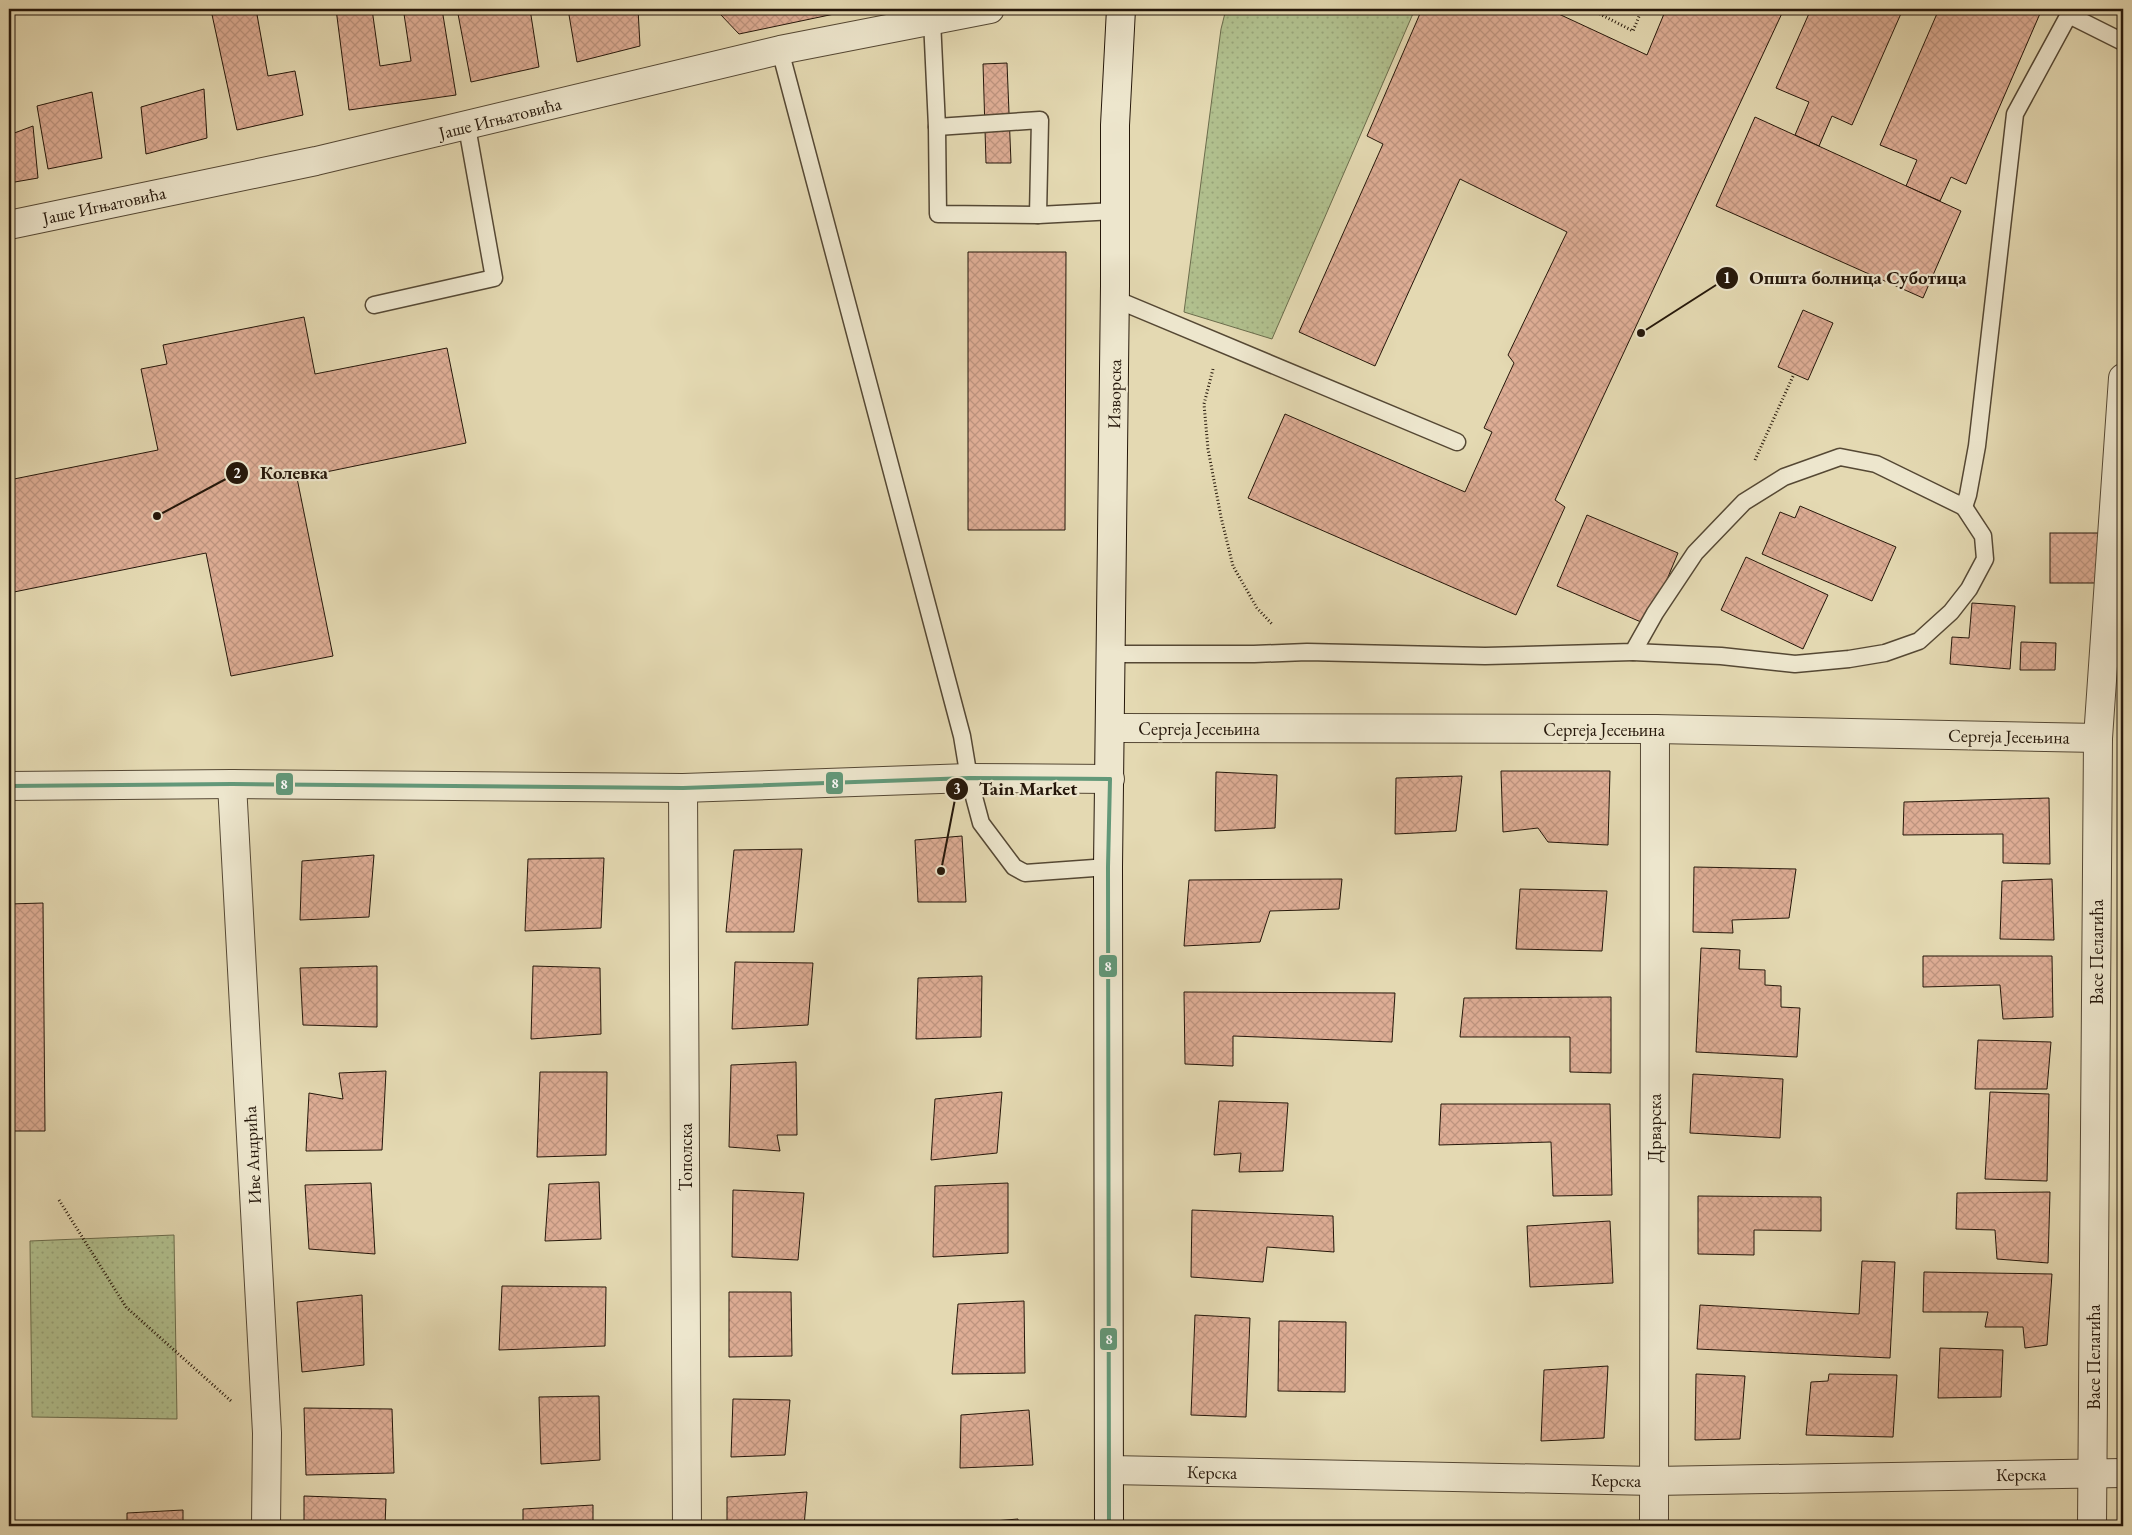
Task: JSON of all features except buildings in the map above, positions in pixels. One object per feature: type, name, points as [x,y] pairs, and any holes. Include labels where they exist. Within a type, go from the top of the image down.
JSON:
[{"type":"street","name":"Јаше Игњатовића","points":[[9,225],[316,162],[780,50],[990,9]]},
{"type":"street","name":"Изворска","points":[[1109,1526],[1108,867],[1115,299],[1115,125],[1121,9]]},
{"type":"street","name":"Васе Пелагића","points":[[2092,1526],[2098,738],[2123,378]]},
{"type":"street","name":"Сергеја Јесењина","points":[[1110,728],[1655,729],[2098,738]]},
{"type":"street","name":"Дрварска","points":[[1654,1526],[1655,729]]},
{"type":"street","points":[[9,786],[232,784],[684,788],[969,778],[1110,779]]},
{"type":"street","name":"Иве Андрића","points":[[232,784],[267,1433],[266,1526]]},
{"type":"street","name":"Тополска","points":[[684,788],[686,1526]]},
{"type":"street","name":"Керска","points":[[1110,1470],[1654,1481],[2123,1473]]},
{"type":"lane","points":[[1964,507],[1978,446],[2015,114],[2070,12],[2123,42]]},
{"type":"lane","points":[[932,20],[937,127],[938,214],[1038,215],[1115,211]]},
{"type":"lane","points":[[780,50],[962,736],[969,778],[981,823],[1014,867],[1025,873],[1108,867]]},
{"type":"lane","points":[[937,127],[1040,120],[1038,215]]},
{"type":"lane","points":[[374,305],[494,278],[467,127]]},
{"type":"lane","points":[[1115,299],[1457,442]]},
{"type":"lane","points":[[1110,654],[1307,652],[1484,656],[1634,652],[1721,656],[1795,664],[1849,659],[1885,653],[1919,641],[1951,612],[1969,589],[1985,559],[1983,536],[1964,507],[1876,464],[1840,457],[1784,477],[1744,502],[1695,553],[1655,613],[1634,652]]},
{"type":"path","points":[[1590,9],[1632,31],[1642,9]]},
{"type":"path","points":[[1229,346],[1212,371],[1204,404],[1208,449],[1221,518],[1233,566],[1257,608],[1286,639],[1307,652]]},
{"type":"path","points":[[1744,502],[1749,472],[1794,374]]},
{"type":"path","points":[[59,1200],[126,1307],[267,1433]]},
{"type":"green space","points":[[1226,9],[1415,9],[1272,339],[1184,312],[1221,29]]},
{"type":"green space","points":[[174,1235],[177,1419],[32,1417],[30,1241]]},
{"type":"transit line","name":"8","points":[[9,786],[232,784],[683,788],[969,778],[1110,779]]},
{"type":"transit line","name":"8","points":[[1109,1526],[1108,867],[1110,779]]},
{"type":"place","name":"Општа болница Суботица","points":[[1641,333]]},
{"type":"place","name":"Колевка","points":[[157,516]]},
{"type":"place","name":"Tain Market","points":[[941,871]]}]
